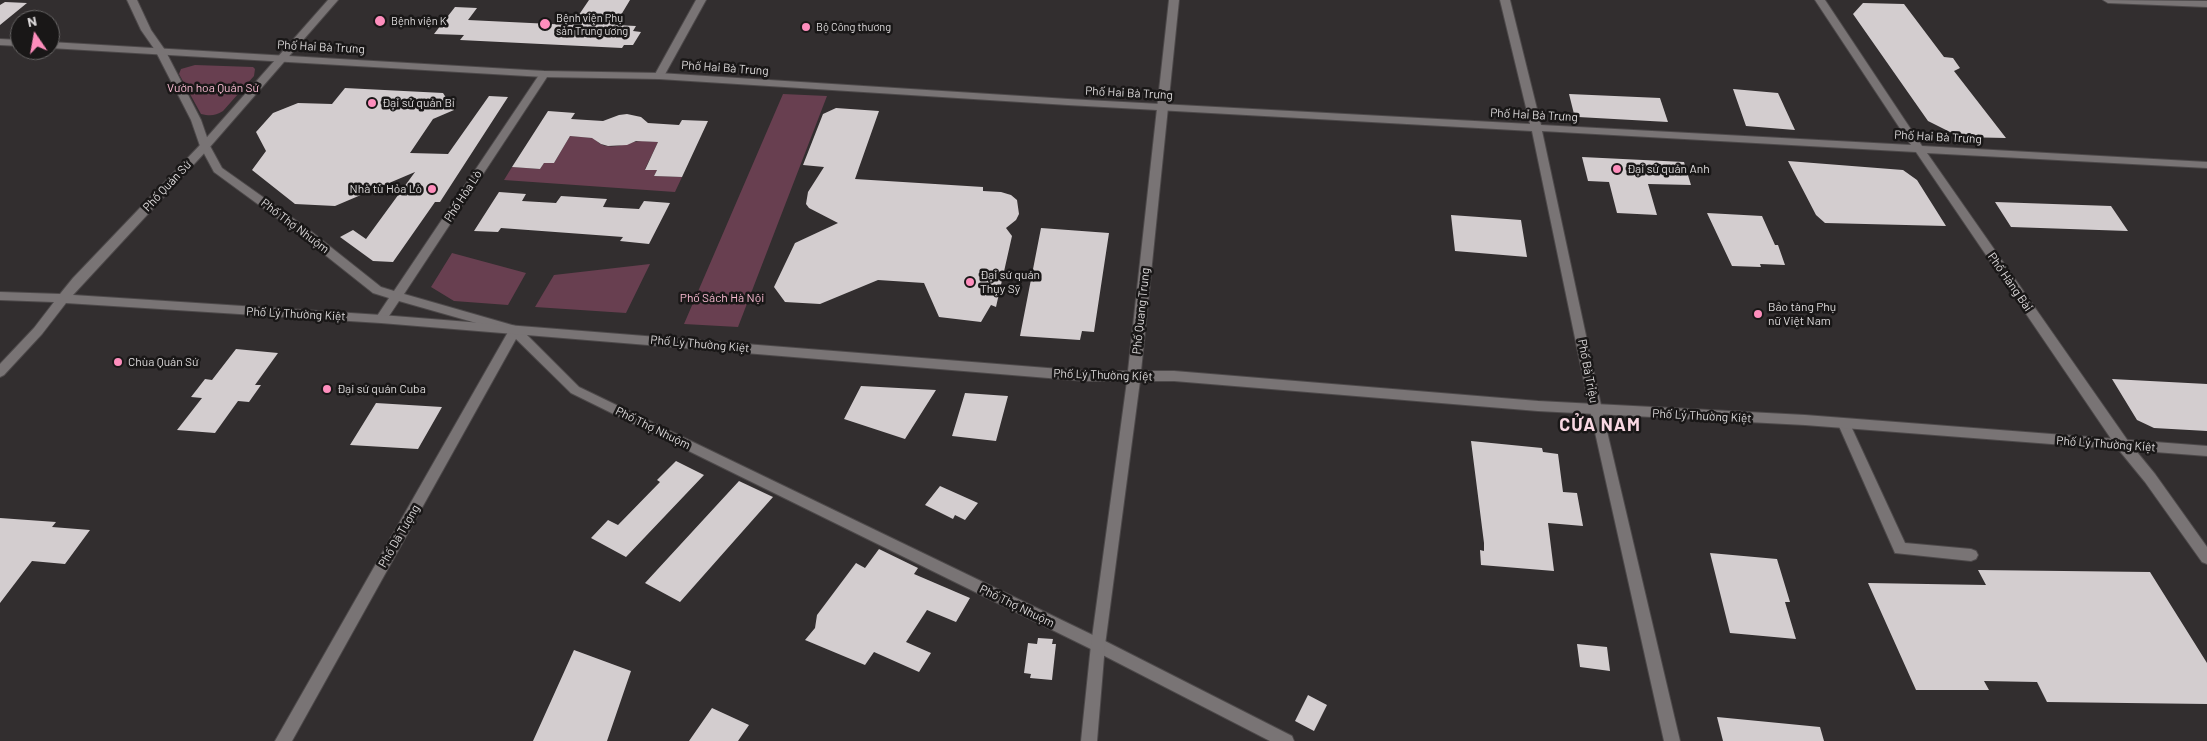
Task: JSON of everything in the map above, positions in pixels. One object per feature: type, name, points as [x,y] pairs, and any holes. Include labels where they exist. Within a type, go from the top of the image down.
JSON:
[{"type":"street","name":"Phố Thợ Nhuộm","points":[[132,0],[146,30],[160,50],[196,120],[204,146],[218,170],[304,232],[377,290],[516,330],[575,390],[1098,645],[1286,741]]},
{"type":"street","name":"Phố Quán Sứ","points":[[0,372],[78,281],[204,146],[332,0]]},
{"type":"street","points":[[659,76],[701,0]]},
{"type":"street","name":"Phố Quang Trung","points":[[1089,741],[1098,645],[1134,376],[1174,0]]},
{"type":"street","name":"Phố Bà Triệu","points":[[1505,0],[1536,127],[1576,305],[1596,410],[1672,741]]},
{"type":"street","name":"Phố Hàng Bài","points":[[1820,0],[1919,149],[2123,445],[2150,478],[2207,558]]},
{"type":"street","points":[[2108,0],[2207,4]]},
{"type":"street","name":"Phố Hai Bà Trưng","points":[[60,45],[544,74],[659,76],[1163,107],[2207,165]]},
{"type":"street","name":"Phố Hỏa Lò","points":[[381,319],[544,74]]},
{"type":"street","name":"Phố Lý Thường Kiệt","points":[[0,296],[102,300],[282,314],[381,319],[1085,376],[1174,376],[1596,410],[1844,424],[2207,451]]},
{"type":"street","name":"Phố Dã Tượng","points":[[282,741],[516,330]]},
{"type":"street","points":[[1844,424],[1900,549],[1971,556]]},
{"type":"green space","name":"Vườn hoa Quán Sứ","points":[[195,65],[253,67],[255,69],[254,76],[223,111],[215,115],[207,115],[201,114],[179,74],[181,69]]},
{"type":"green space","name":"Phố Sách Hà Nội","points":[[783,94],[827,96],[738,327],[684,324]]},
{"type":"green space","points":[[570,136],[594,138],[603,145],[608,146],[618,146],[640,141],[658,142],[645,169],[657,170],[654,176],[682,177],[675,192],[504,180],[512,167],[540,169],[544,163],[554,163]]},
{"type":"green space","points":[[452,253],[526,273],[508,305],[454,301],[431,287]]},
{"type":"green space","points":[[650,264],[626,313],[535,307],[554,275]]},
{"type":"building","points":[[589,0],[630,0],[615,25],[636,26],[633,31],[641,32],[633,45],[624,45],[622,48],[460,40],[464,35],[434,34],[455,7],[477,8],[468,20],[572,25]]},
{"type":"building","points":[[5,2],[27,3],[18,10],[10,10],[10,17],[0,25],[0,5]]},
{"type":"building","points":[[1863,3],[1904,4],[1944,57],[1953,58],[1960,68],[1954,71],[2006,138],[1960,137],[1928,121],[1853,14]]},
{"type":"building","points":[[345,88],[443,93],[454,110],[433,119],[410,153],[448,154],[489,96],[508,97],[440,202],[435,202],[393,262],[373,261],[340,237],[353,230],[366,239],[415,172],[335,206],[295,204],[252,170],[266,151],[256,132],[273,113],[298,103],[332,104]]},
{"type":"building","points":[[1733,89],[1778,93],[1795,130],[1746,126]]},
{"type":"building","points":[[1569,94],[1660,98],[1668,122],[1578,117],[1574,114]]},
{"type":"building","points":[[836,108],[879,111],[855,179],[983,187],[983,191],[1001,192],[1011,195],[1017,200],[1019,214],[1016,220],[1006,228],[1012,236],[996,307],[991,305],[981,322],[939,317],[924,283],[878,280],[820,304],[785,302],[774,287],[795,243],[838,223],[809,208],[806,204],[808,192],[824,167],[803,165],[823,114]]},
{"type":"building","points":[[548,111],[575,113],[571,119],[603,121],[627,114],[641,117],[648,123],[679,125],[682,120],[708,121],[682,177],[654,176],[657,170],[645,170],[658,142],[636,141],[627,145],[608,146],[592,138],[570,136],[554,163],[544,163],[540,169],[512,167]]},
{"type":"building","points":[[1582,157],[1684,162],[1691,185],[1648,184],[1657,215],[1617,213],[1609,182],[1588,181]]},
{"type":"building","points":[[1788,161],[1903,170],[1917,180],[1946,226],[1825,223],[1816,215]]},
{"type":"building","points":[[499,192],[526,194],[522,201],[556,203],[561,196],[607,199],[603,207],[639,209],[644,201],[670,203],[649,244],[620,241],[623,237],[501,228],[498,232],[474,231]]},
{"type":"building","points":[[1995,202],[2111,206],[2128,231],[2011,227]]},
{"type":"building","points":[[1707,213],[1762,216],[1775,245],[1778,245],[1785,265],[1760,264],[1761,267],[1732,266]]},
{"type":"building","points":[[1451,215],[1521,220],[1527,257],[1455,251]]},
{"type":"building","points":[[1041,228],[1109,233],[1094,332],[1082,331],[1080,340],[1020,336]]},
{"type":"building","points":[[236,349],[278,353],[255,385],[261,385],[249,402],[238,401],[215,433],[177,430],[202,398],[191,397],[205,379],[212,380]]},
{"type":"building","points":[[2112,379],[2207,384],[2207,431],[2154,428],[2137,420]]},
{"type":"building","points":[[861,386],[936,390],[905,439],[844,419]]},
{"type":"building","points":[[965,393],[1008,396],[996,441],[952,436]]},
{"type":"building","points":[[376,403],[442,407],[418,449],[350,445]]},
{"type":"building","points":[[1471,441],[1542,448],[1543,452],[1558,454],[1563,492],[1577,493],[1583,526],[1548,523],[1554,571],[1481,565],[1480,550],[1484,551],[1484,543]]},
{"type":"building","points":[[676,461],[704,475],[626,557],[591,538],[608,520],[618,525],[660,482],[657,480]]},
{"type":"building","points":[[739,481],[773,497],[680,602],[645,583]]},
{"type":"building","points":[[940,486],[978,503],[965,520],[955,515],[953,519],[925,505]]},
{"type":"building","points":[[0,518],[56,522],[52,527],[90,530],[65,564],[32,561],[0,603]]},
{"type":"building","points":[[879,549],[918,568],[914,574],[970,598],[956,622],[927,610],[906,642],[931,653],[919,672],[874,652],[865,665],[805,640],[815,628],[817,615],[856,563],[865,568]]},
{"type":"building","points":[[1710,553],[1777,559],[1790,602],[1785,602],[1796,639],[1730,633]]},
{"type":"building","points":[[1978,570],[2150,572],[2207,663],[2207,704],[2047,702],[2037,682],[1984,681],[1989,690],[1916,690],[1868,583],[1986,585]]},
{"type":"building","points":[[1038,638],[1053,639],[1052,644],[1056,644],[1052,680],[1030,678],[1031,674],[1024,673],[1028,643],[1037,644]]},
{"type":"building","points":[[1577,644],[1607,647],[1610,671],[1580,667]]},
{"type":"building","points":[[574,650],[631,671],[607,741],[533,741]]},
{"type":"building","points":[[1308,695],[1327,705],[1314,731],[1295,721]]},
{"type":"building","points":[[712,708],[749,725],[738,741],[689,741]]},
{"type":"building","points":[[1717,717],[1820,727],[1824,741],[1723,741]]},
{"type":"place","name":"Bệnh viện K","points":[[380,21]]},
{"type":"place","name":"Bệnh viện Phụ sản Trung ương","points":[[545,24]]},
{"type":"place","name":"Bộ Công thương","points":[[806,27]]},
{"type":"place","name":"Đại sứ quán Bỉ","points":[[372,103]]},
{"type":"place","name":"Đại sứ quán Anh","points":[[1617,169]]},
{"type":"place","name":"Nhà tù Hỏa Lò","points":[[432,189]]},
{"type":"place","name":"Đại sứ quán Thụy Sỹ","points":[[970,282]]},
{"type":"place","name":"Bảo tàng Phụ nữ Việt Nam","points":[[1758,314]]},
{"type":"place","name":"Chùa Quán Sứ","points":[[118,362]]},
{"type":"place","name":"Đại sứ quán Cuba","points":[[327,389]]},
{"type":"district","name":"CỬA NAM","points":[[1600,425]]}]
